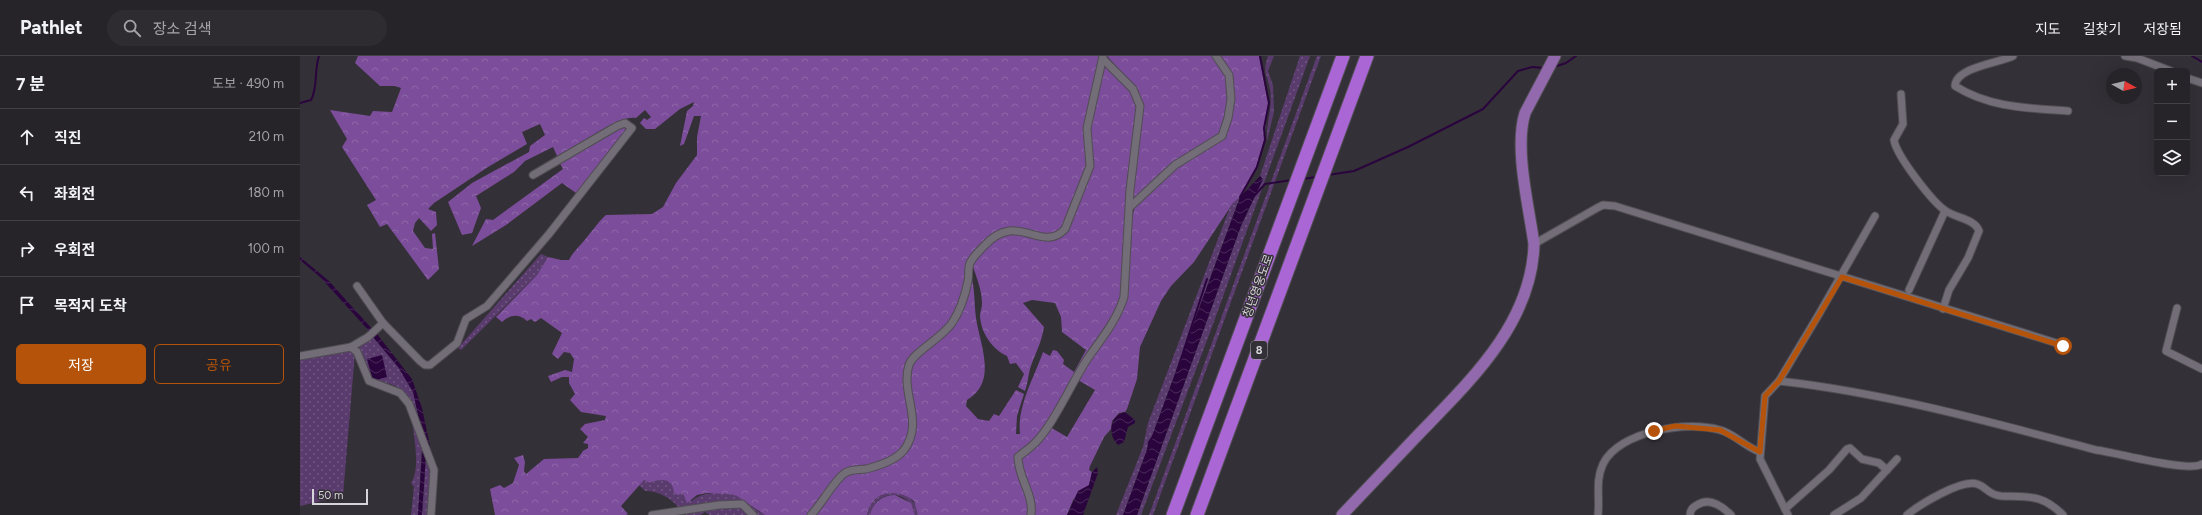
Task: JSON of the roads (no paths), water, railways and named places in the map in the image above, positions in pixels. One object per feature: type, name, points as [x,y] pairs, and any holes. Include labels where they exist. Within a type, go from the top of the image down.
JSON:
[{"type":"highway","name":"청년영웅도로","points":[[1173,515],[1343,56]]},
{"type":"highway","name":"청년영웅도로","points":[[1197,515],[1367,56]]},
{"type":"main road","points":[[1342,515],[1435,417],[1497,348],[1514,319],[1524,293],[1534,256],[1534,244],[1521,135],[1525,113],[1548,72],[1554,57]]},
{"type":"street","points":[[1130,207],[1176,165],[1222,136],[1228,118],[1231,99],[1229,75],[1216,56]]},
{"type":"street","points":[[2014,56],[1966,73],[1955,81],[1955,86],[1975,97],[2004,106],[2068,111]]},
{"type":"street","points":[[2125,56],[2137,58],[2163,68]]},
{"type":"street","points":[[1031,515],[1030,498],[1018,468],[1018,457],[1035,443],[1050,423],[1120,309],[1124,297],[1130,190],[1140,106],[1133,89],[1103,58]]},
{"type":"street","points":[[811,515],[845,473],[876,466],[889,461],[903,451],[911,436],[913,424],[909,387],[909,365],[913,357],[938,339],[953,322],[963,301],[970,263],[990,239],[1007,231],[1022,230],[1042,238],[1048,238],[1060,234],[1065,229],[1090,166],[1087,128],[1103,58]]},
{"type":"street","points":[[2190,79],[2202,83]]},
{"type":"street","points":[[1900,94],[1903,124],[1895,136],[1895,146],[1913,175],[1945,211],[1974,224],[1979,231],[1971,251],[1949,290],[1943,309]]},
{"type":"street","points":[[356,286],[381,325],[420,361],[425,365],[430,365],[457,343],[466,319],[487,306],[545,239],[632,128],[625,123],[618,126],[532,175]]},
{"type":"street","points":[[1534,244],[1597,208],[1608,205],[2063,346]]},
{"type":"street","points":[[1909,290],[1945,211]]},
{"type":"street","points":[[1875,216],[1842,277],[1779,381],[1765,396],[1760,452],[1764,470],[1787,512],[1829,470],[1847,449],[1850,448],[1862,459],[1879,463],[1887,470]]},
{"type":"street","points":[[2177,308],[2166,351],[2202,369]]},
{"type":"street","points":[[351,348],[368,337],[381,325]]},
{"type":"street","points":[[300,356],[345,347],[351,348],[357,352],[369,381],[400,393],[409,404],[434,470],[431,515]]},
{"type":"street","points":[[1779,381],[1806,384],[1918,405],[2096,450],[2192,467],[2202,464]]},
{"type":"street","points":[[1598,515],[1597,481],[1604,462],[1620,446],[1630,440],[1675,426],[1712,428],[1728,433],[1760,452]]},
{"type":"street","points":[[1834,515],[1861,498],[1896,459]]},
{"type":"street","points":[[1907,515],[1949,491],[1972,484],[1977,484],[1992,495],[2040,498],[2064,515]]},
{"type":"street","points":[[1690,515],[1690,512],[1698,503],[1710,502],[1720,506],[1731,515]]},
{"type":"street","points":[[652,515],[719,505],[742,504],[753,515]]},
{"type":"water","points":[[1260,176],[1263,179],[1241,226],[1137,515],[1123,515],[1240,197]]},
{"type":"water","points":[[300,257],[329,281],[373,330],[370,332],[320,277],[300,260]]},
{"type":"water","points":[[377,334],[412,379],[422,408],[430,446],[426,455],[422,515],[418,515],[423,438],[413,392],[398,367],[373,337]]},
{"type":"water","points":[[382,355],[387,377],[373,381],[367,359]]},
{"type":"water","points":[[1125,412],[1135,420],[1135,423],[1128,427],[1124,442],[1118,445],[1112,436],[1111,431],[1113,421],[1120,414]]},
{"type":"water","points":[[1097,467],[1098,473],[1083,515],[1067,515],[1078,491],[1089,485],[1092,472]]},
{"type":"waterway","points":[[300,103],[311,100],[319,56]]},
{"type":"waterway","points":[[1240,197],[1257,167],[1265,140],[1264,128],[1269,103],[1260,56]]},
{"type":"waterway","points":[[1554,67],[1566,63],[1576,56]]},
{"type":"waterway","points":[[2192,56],[2202,62]]},
{"type":"waterway","points":[[1328,175],[1354,171],[1408,147],[1483,109],[1518,71],[1532,67],[1544,68]]},
{"type":"waterway","points":[[1303,179],[1316,177]]},
{"type":"waterway","points":[[1254,196],[1265,184],[1292,180]]},
{"type":"waterway","points":[[1177,371],[1207,279]]},
{"type":"waterway","points":[[1148,452],[1149,442],[1154,435]]}]
